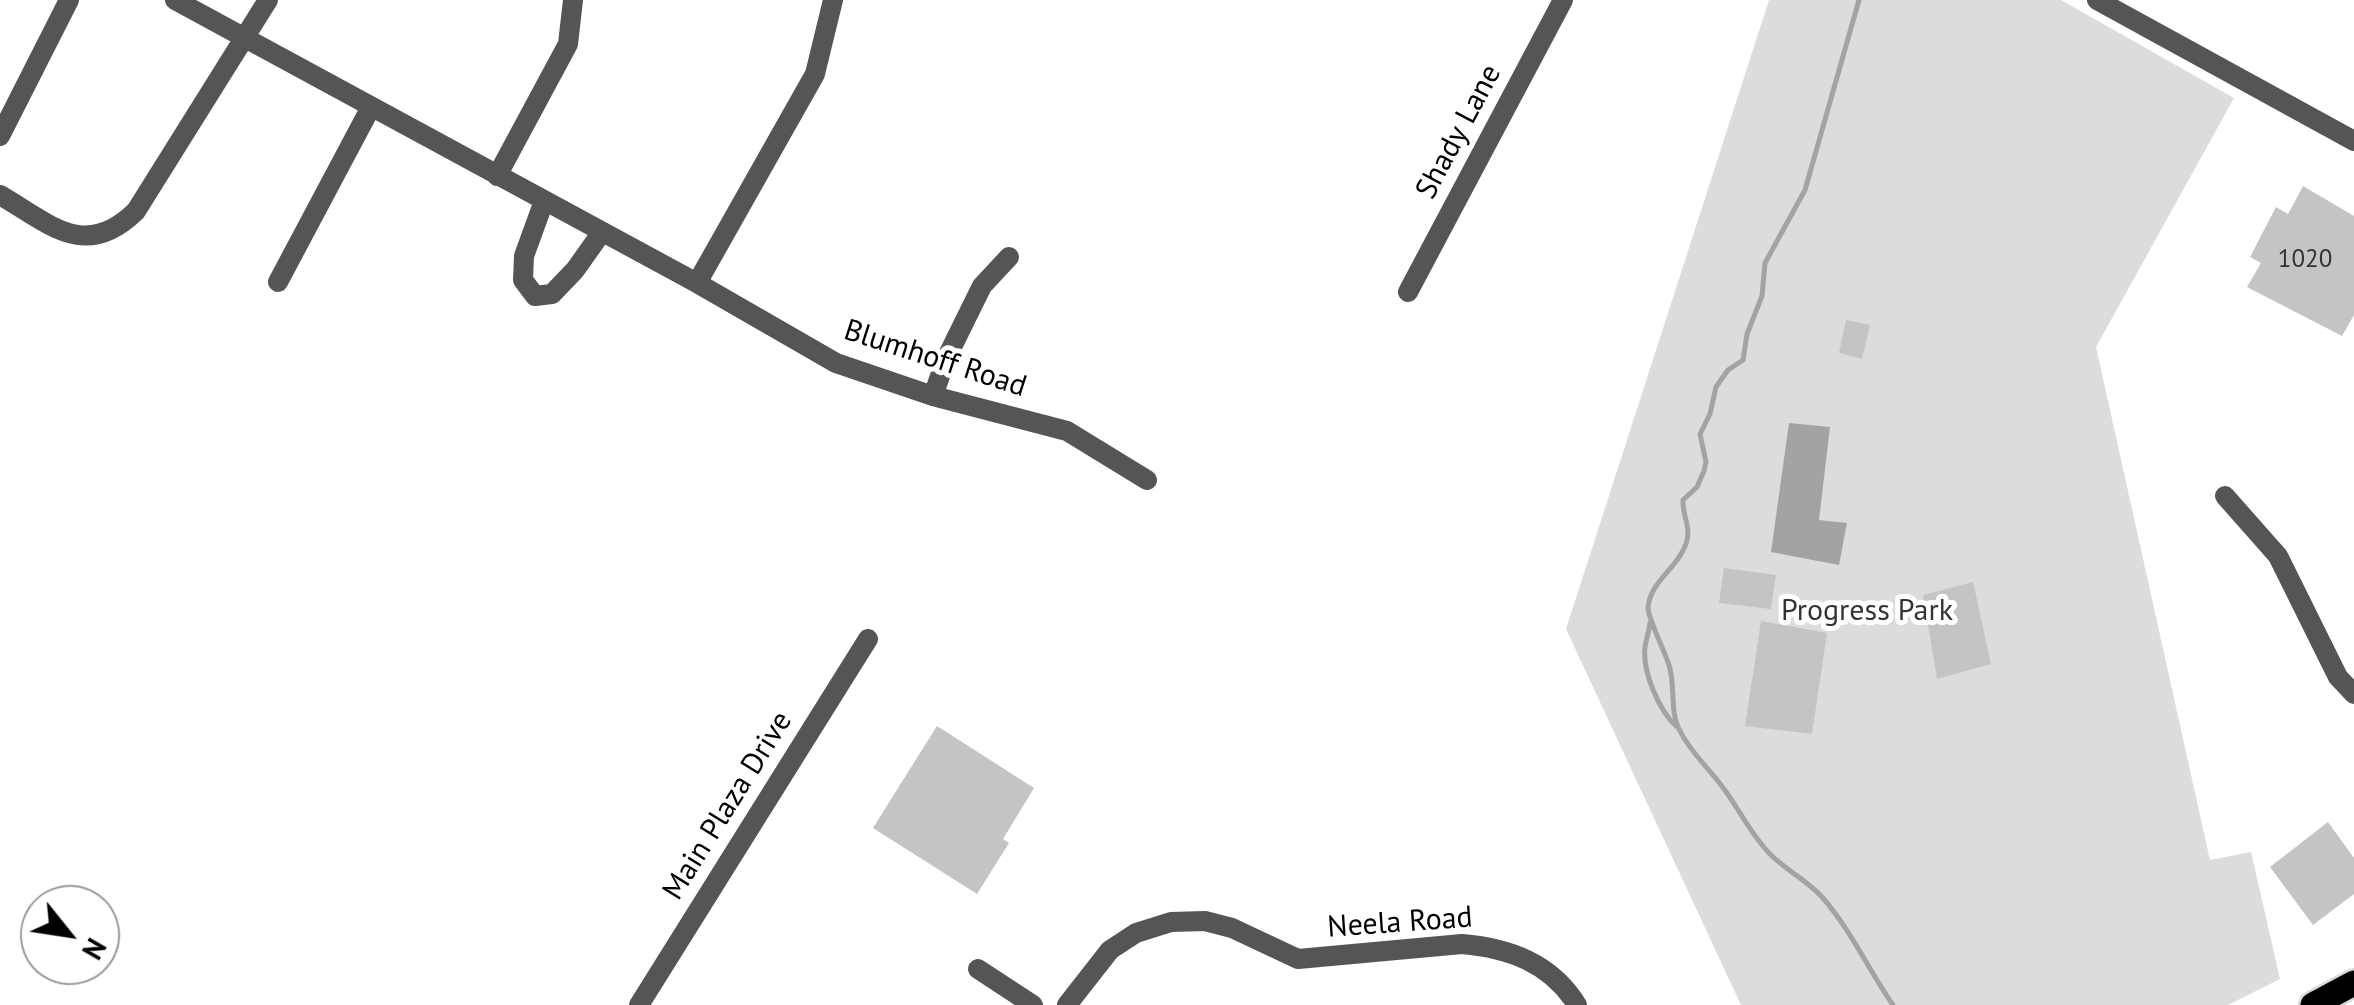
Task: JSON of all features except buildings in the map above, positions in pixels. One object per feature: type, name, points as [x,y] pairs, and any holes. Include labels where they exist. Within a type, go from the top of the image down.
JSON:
[{"type":"main road","points":[[2313,1005],[2354,983]]},
{"type":"street","points":[[3,124],[70,0]]},
{"type":"street","name":"Blumhoff Road","points":[[175,0],[697,283],[836,363],[933,396],[1067,431],[1147,480]]},
{"type":"street","points":[[0,195],[74,236],[92,237],[118,228],[136,212],[268,0]]},
{"type":"street","points":[[497,176],[568,44],[573,0]]},
{"type":"street","points":[[697,283],[815,74],[833,0]]},
{"type":"street","name":"Shady Lane","points":[[1408,292],[1563,0]]},
{"type":"street","points":[[2097,0],[2354,140]]},
{"type":"street","points":[[278,282],[371,107]]},
{"type":"street","points":[[544,201],[524,256],[523,280],[535,296],[552,294],[602,232]]},
{"type":"street","points":[[933,396],[946,359],[982,286],[1009,257]]},
{"type":"street","points":[[2225,496],[2278,556],[2338,676],[2354,694]]},
{"type":"street","name":"Main Plaza Drive","points":[[639,1005],[868,639]]},
{"type":"street","name":"Neela Road","points":[[1067,1005],[1110,950],[1136,933],[1171,922],[1206,921],[1232,928],[1298,959],[1462,944],[1488,946],[1536,963],[1559,981],[1577,1005]]},
{"type":"street","points":[[978,969],[1033,1005]]},
{"type":"green space","name":"Progress Park","points":[[1769,0],[2061,0],[2234,98],[2096,347],[2210,860],[2251,852],[2280,979],[2228,1005],[1741,1005],[1566,629]]},
{"type":"shaded area","points":[[1789,423],[1830,427],[1819,520],[1847,523],[1839,565],[1771,552]]},
{"type":"waterway","points":[[1859,0],[1805,190],[1765,263],[1762,296],[1747,334],[1743,360],[1728,370],[1716,387],[1710,414],[1700,434],[1706,462],[1697,487],[1683,500],[1686,544],[1654,590],[1648,608],[1669,665],[1675,715],[1684,739],[1762,845],[1816,891],[1832,910],[1893,1005]]},
{"type":"waterway","points":[[1650,623],[1645,647],[1649,679],[1664,711],[1677,727]]}]
